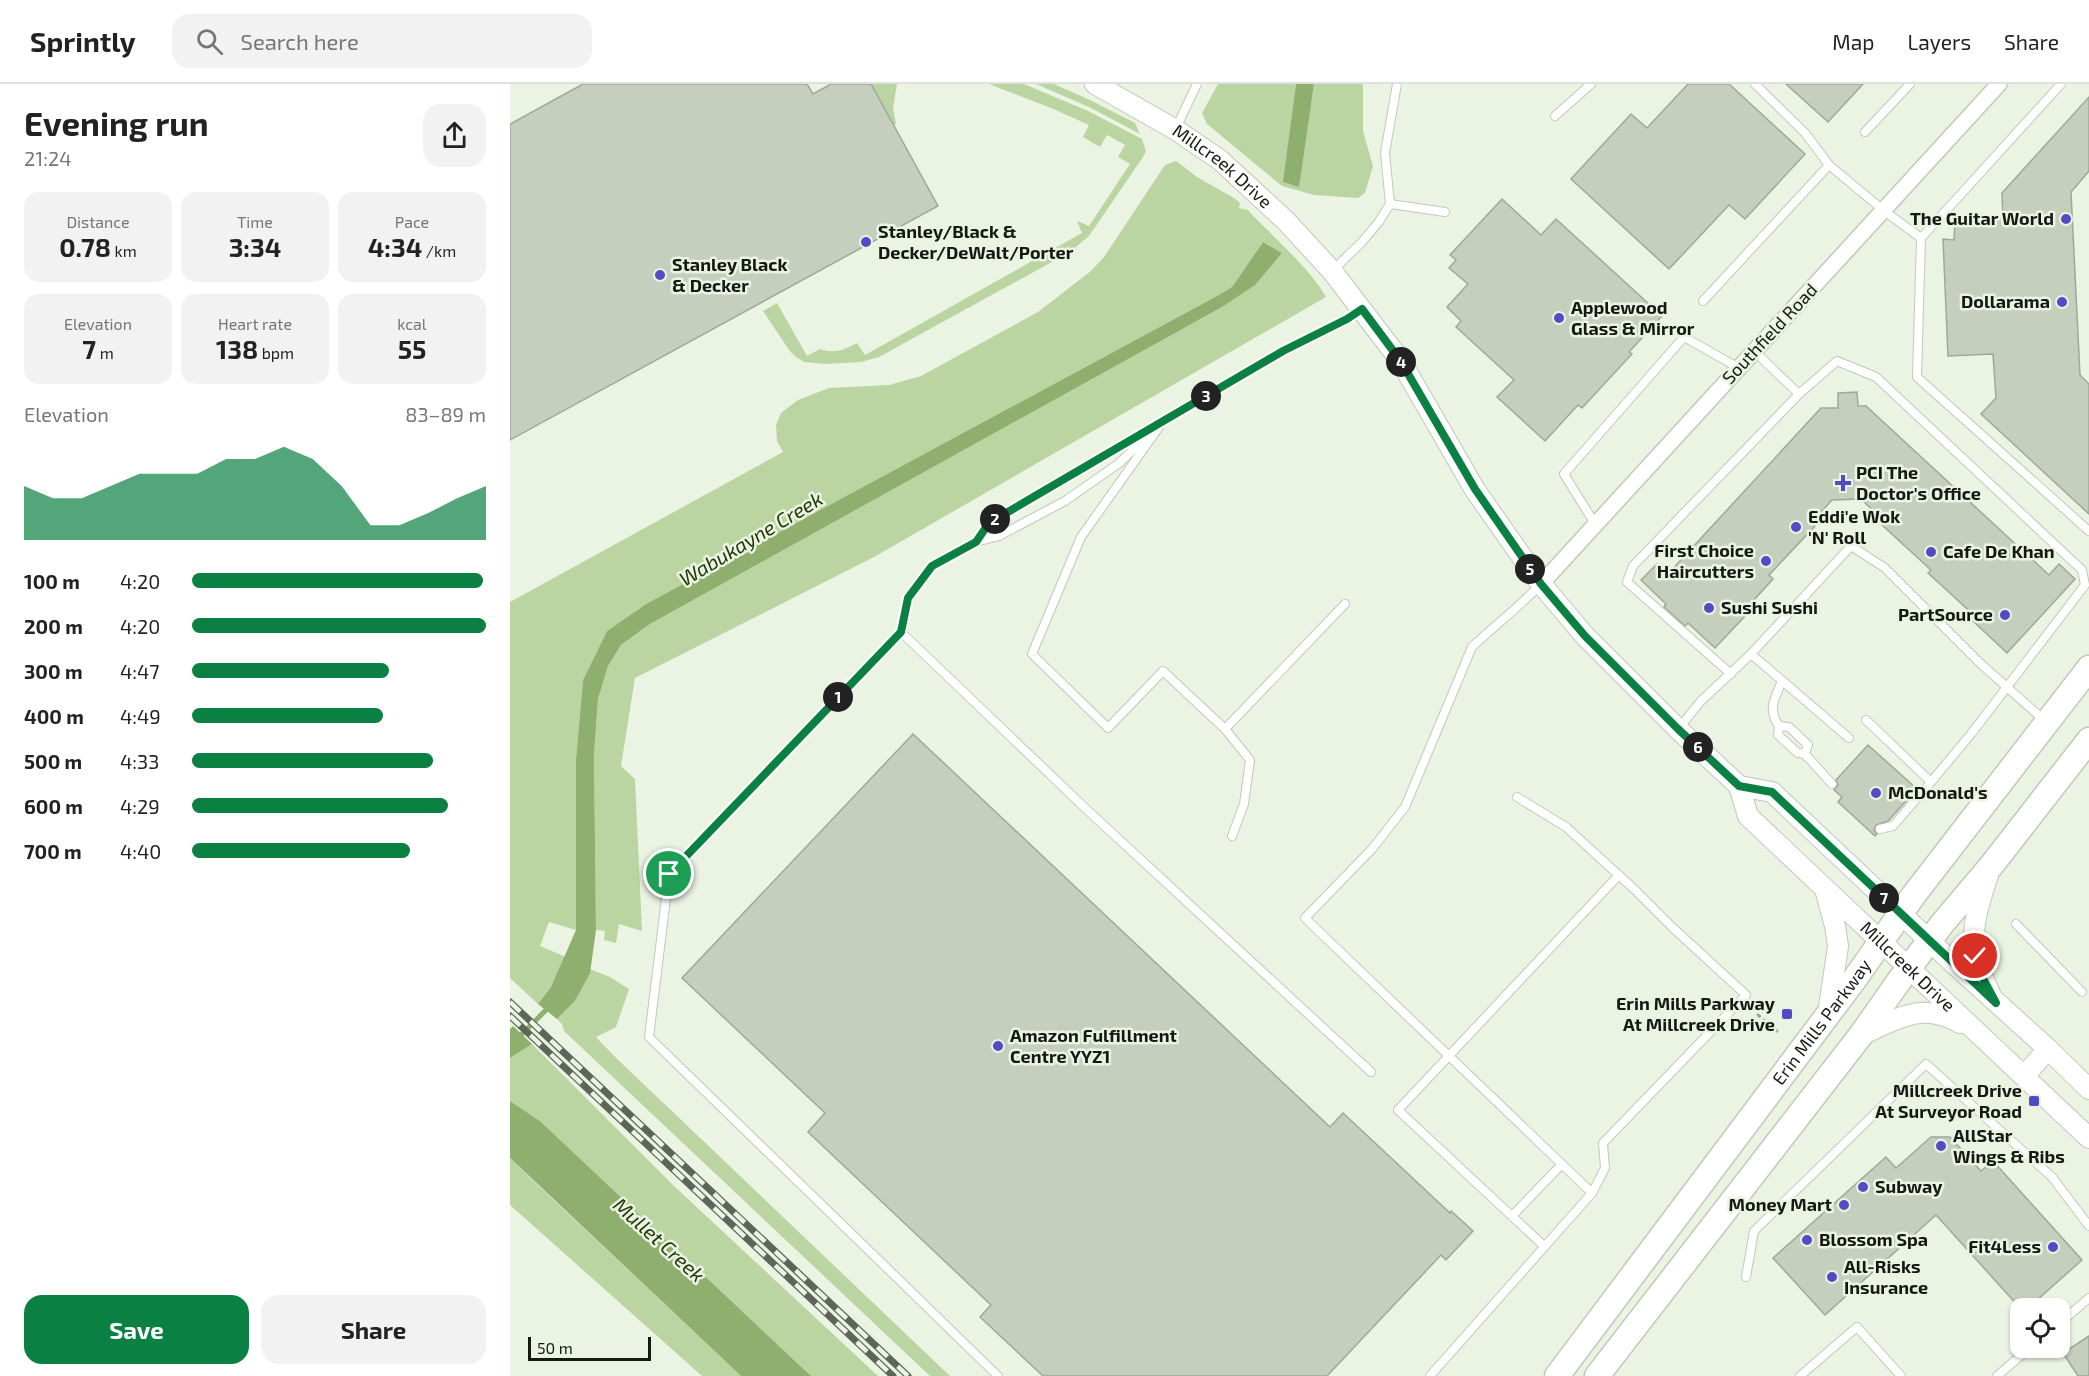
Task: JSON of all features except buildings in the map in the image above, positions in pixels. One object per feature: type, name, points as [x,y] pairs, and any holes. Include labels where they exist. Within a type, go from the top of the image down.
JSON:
[{"type":"main road","name":"Erin Mills Parkway","points":[[1557,1376],[1828,1014],[1900,914],[2089,668]]},
{"type":"main road","name":"Erin Mills Parkway","points":[[1597,1376],[1861,1035],[1929,941],[2089,740]]},
{"type":"street","name":"Millcreek Drive","points":[[1095,84],[1176,130],[1220,160],[1287,221],[1332,271],[1400,360],[1475,489],[1541,584],[1585,636],[1739,786],[1748,816],[2089,1138]]},
{"type":"street","name":"Southfield Road","points":[[1541,584],[1999,84]]},
{"type":"street","name":"Millcreek Drive","points":[[1739,786],[1772,792],[2089,1089]]},
{"type":"street","points":[[1991,866],[1975,917],[1974,936],[1975,956],[1980,973],[1996,1003]]},
{"type":"street","points":[[1825,889],[1838,946],[1828,1014]]},
{"type":"street","points":[[1861,1035],[1902,1017],[1925,1012],[1944,1014],[1976,1032]]},
{"type":"street","points":[[2024,1076],[2048,1049]]},
{"type":"lane","points":[[1176,130],[1197,84]]},
{"type":"lane","points":[[1332,271],[1361,243],[1390,204],[1385,153],[1397,84]]},
{"type":"lane","points":[[1555,116],[1591,84]]},
{"type":"lane","points":[[1755,84],[1805,133],[1829,165],[1921,238]]},
{"type":"lane","points":[[1865,132],[1910,84]]},
{"type":"lane","points":[[2061,84],[1921,238],[1917,377],[2089,531]]},
{"type":"lane","points":[[1703,301],[1829,165]]},
{"type":"lane","points":[[1390,204],[1446,212]]},
{"type":"lane","points":[[976,542],[989,523],[1283,351],[1362,309]]},
{"type":"lane","points":[[1595,524],[1564,474],[1684,338],[1739,368]]},
{"type":"lane","points":[[1754,351],[1799,394]]},
{"type":"lane","points":[[1731,674],[1627,582],[1633,566],[1799,394],[1837,361],[1876,377],[2082,570],[2085,585],[1971,734],[1931,782],[1893,826],[1880,830]]},
{"type":"lane","points":[[998,1376],[649,1037],[669,874],[901,632],[908,598],[932,566],[976,542],[999,536],[1065,501],[1118,464],[1164,420]]},
{"type":"lane","points":[[1164,420],[1081,537],[1032,654],[1108,728],[1163,670],[1225,729],[1250,760],[1244,804],[1232,836]]},
{"type":"lane","points":[[1678,729],[1701,701],[1751,654],[1851,546],[1885,568],[1982,665],[2046,722]]},
{"type":"lane","points":[[1541,584],[1520,606],[1472,648],[1405,807],[1372,849],[1305,918],[1592,1193]]},
{"type":"lane","points":[[1225,729],[1345,604]]},
{"type":"lane","points":[[901,632],[1084,807],[1371,1072]]},
{"type":"lane","points":[[1751,654],[1850,738]]},
{"type":"lane","points":[[1782,681],[1773,702],[1772,717],[1779,726],[1778,735],[1798,753],[1805,754],[1832,784]]},
{"type":"lane","points":[[1866,720],[1931,782]]},
{"type":"lane","points":[[1779,726],[1789,727],[1808,745],[1805,754]]},
{"type":"lane","points":[[1430,1376],[1592,1193],[1605,1168],[1603,1143],[1746,995],[1566,827],[1517,798]]},
{"type":"lane","points":[[1544,1246],[1398,1110],[1619,875]]},
{"type":"lane","points":[[2016,924],[2082,992]]},
{"type":"lane","points":[[1746,1277],[1754,1232],[1926,1064],[2052,1177],[2089,1226]]},
{"type":"lane","points":[[1512,1216],[1562,1164]]},
{"type":"lane","points":[[2070,1314],[2089,1298]]},
{"type":"lane","points":[[1800,1376],[1857,1327],[1900,1375]]},
{"type":"lane","points":[[1997,1376],[2018,1358]]},
{"type":"path","points":[[1727,1014],[1743,1030],[1758,1015],[1778,1032]]},
{"type":"shaded area","points":[[871,84],[897,84],[893,108],[896,124],[894,126]]},
{"type":"shaded area","points":[[989,84],[1024,84],[1088,111],[1142,139],[1146,151],[1089,236],[1070,252],[879,357],[861,362],[825,364],[804,362],[796,357],[763,311],[777,303],[807,356],[820,349],[839,350],[857,343],[865,355],[1082,233],[1077,221],[1089,226],[1130,164],[1118,157],[1125,145],[1107,135],[1100,147],[1083,137],[1089,125]]},
{"type":"shaded area","points":[[1036,84],[1054,84],[1090,100],[1135,123],[1140,134],[1089,107]]},
{"type":"shaded area","points":[[1218,84],[1296,84],[1284,182],[1298,186],[1314,84],[1363,84],[1363,131],[1373,166],[1365,193],[1358,198],[1314,195],[1282,186],[1207,124],[1202,113]]},
{"type":"shaded area","points":[[1176,161],[1197,177],[1234,198],[1240,203],[1239,208],[1248,210],[1300,263],[1326,297],[874,557],[635,678],[621,766],[635,779],[642,931],[619,924],[616,943],[604,940],[605,931],[596,930],[594,755],[598,699],[608,666],[621,645],[650,624],[1222,307],[1282,253],[1263,242],[1232,287],[1217,296],[646,604],[607,631],[583,680],[576,759],[576,930],[549,922],[540,946],[566,957],[551,987],[538,1004],[510,978],[510,602],[783,452],[777,441],[776,425],[781,413],[798,400],[829,388],[889,385],[921,376],[1038,312],[1091,271],[1104,257],[1165,165]]},
{"type":"shaded area","points":[[590,969],[610,977],[629,989],[616,1027],[596,1037],[950,1376],[930,1376],[564,1031],[557,1019],[575,1001]]},
{"type":"shaded area","points":[[532,1044],[675,1187],[878,1376],[811,1376],[540,1121],[510,1101],[510,1058]]},
{"type":"shaded area","points":[[510,1158],[741,1376],[702,1376],[510,1205]]},
{"type":"water","points":[[1296,84],[1314,84],[1299,187],[1283,182]]},
{"type":"water","points":[[1263,242],[1282,253],[1255,285],[1222,307],[650,624],[621,645],[608,666],[598,699],[594,755],[596,930],[590,973],[575,1001],[557,1019],[538,1004],[551,987],[576,930],[576,759],[583,680],[607,631],[646,604],[1217,296],[1232,287]]},
{"type":"water","points":[[513,1026],[532,1044],[510,1058],[510,1029]]},
{"type":"water","name":"Mullet Creek","points":[[510,1101],[540,1121],[811,1376],[741,1376],[510,1158]]},
{"type":"waterway","name":"Wabukayne Creek","points":[[510,1041],[522,1034],[551,1005]]},
{"type":"railway","points":[[510,1002],[908,1376]]},
{"type":"railway","points":[[510,1016],[893,1376]]},
{"type":"place","name":"The Guitar World","points":[[2066,219]]},
{"type":"place","name":"Stanley/Black & Decker/DeWalt/Porter","points":[[866,242]]},
{"type":"place","name":"Stanley Black & Decker","points":[[660,275]]},
{"type":"place","name":"Dollarama","points":[[2062,302]]},
{"type":"place","name":"Applewood Glass & Mirror","points":[[1559,318]]},
{"type":"place","name":"PCI The Doctor's Office","points":[[1843,483]]},
{"type":"place","name":"Eddi'e Wok 'N' Roll","points":[[1796,527]]},
{"type":"place","name":"Cafe De Khan","points":[[1931,552]]},
{"type":"place","name":"First Choice Haircutters","points":[[1766,561]]},
{"type":"place","name":"Sushi Sushi","points":[[1709,608]]},
{"type":"place","name":"PartSource","points":[[2005,615]]},
{"type":"place","name":"McDonald's","points":[[1876,793]]},
{"type":"place","name":"Erin Mills Parkway At Millcreek Drive","points":[[1787,1014]]},
{"type":"place","name":"Amazon Fulfillment Centre YYZ1","points":[[998,1046]]},
{"type":"place","name":"Millcreek Drive At Surveyor Road","points":[[2034,1101]]},
{"type":"place","name":"AllStar Wings & Ribs","points":[[1941,1146]]},
{"type":"place","name":"Subway","points":[[1863,1187]]},
{"type":"place","name":"Money Mart","points":[[1844,1205]]},
{"type":"place","name":"Blossom Spa","points":[[1807,1240]]},
{"type":"place","name":"Fit4Less","points":[[2053,1247]]},
{"type":"place","name":"All-Risks Insurance","points":[[1832,1277]]},
{"type":"route","points":[[669,874],[901,632],[908,598],[932,566],[976,542],[989,523],[1055,483],[1283,351],[1362,309],[1400,360],[1475,489],[1541,584],[1585,636],[1739,786],[1772,792],[1996,1003],[1980,973],[1975,956]]}]
